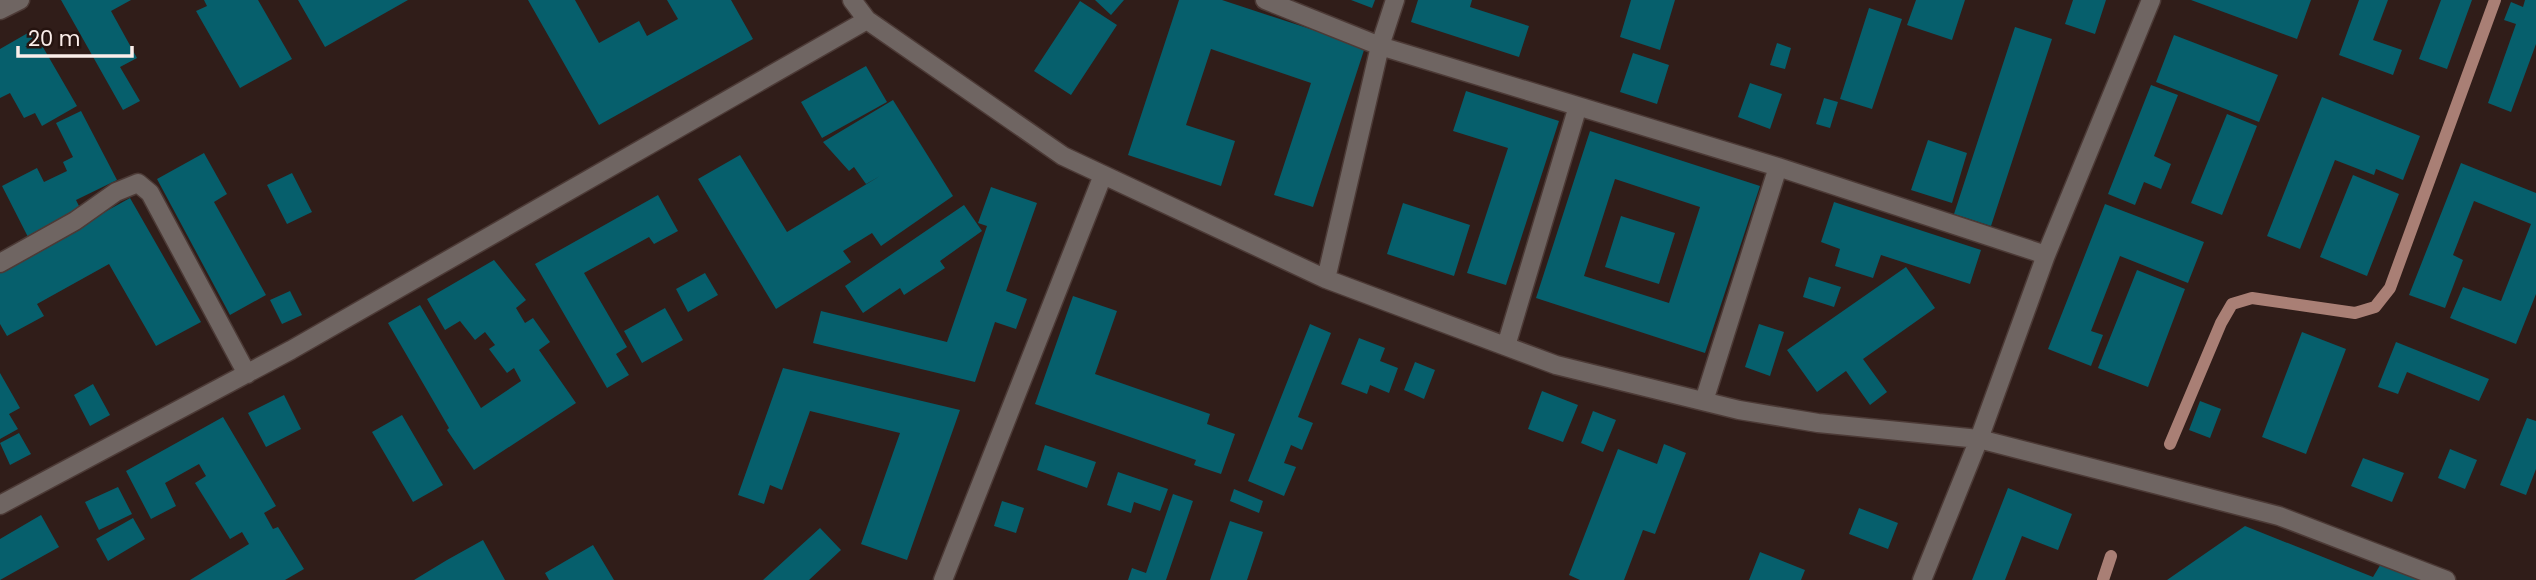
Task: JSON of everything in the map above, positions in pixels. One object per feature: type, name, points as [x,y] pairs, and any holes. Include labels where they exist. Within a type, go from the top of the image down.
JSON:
[{"type":"street","points":[[852,0],[867,20],[1063,156],[1326,279],[1556,365],[1703,401],[1818,423],[1979,439],[2279,516],[2446,580]]},
{"type":"street","points":[[1265,0],[1380,46],[1778,167],[2046,255]]},
{"type":"street","points":[[1326,279],[1380,46],[1395,0]]},
{"type":"street","points":[[1922,580],[1979,439],[2046,255],[2151,0]]},
{"type":"street","points":[[0,10],[18,1]]},
{"type":"street","points":[[0,505],[247,374],[867,20]]},
{"type":"street","points":[[1506,346],[1578,106]]},
{"type":"street","points":[[1703,401],[1778,167]]},
{"type":"street","points":[[943,580],[1103,175]]},
{"type":"street","points":[[0,263],[75,221],[116,192],[138,183],[150,193],[247,374]]},
{"type":"building","points":[[61,0],[131,0],[111,11],[137,58],[120,67],[140,101],[123,110]]},
{"type":"building","points":[[204,0],[258,0],[292,59],[240,88],[196,11],[207,6]]},
{"type":"building","points":[[298,0],[408,0],[325,47]]},
{"type":"building","points":[[528,0],[575,0],[599,43],[639,21],[647,36],[678,19],[667,0],[731,0],[753,39],[599,125]]},
{"type":"building","points":[[1095,0],[1124,0],[1111,15]]},
{"type":"building","points":[[1179,0],[1222,0],[1365,47],[1313,207],[1274,195],[1311,83],[1211,49],[1186,125],[1235,141],[1221,186],[1128,155]]},
{"type":"building","points":[[1351,0],[1375,0],[1372,8]]},
{"type":"building","points":[[1418,0],[1472,0],[1470,7],[1529,26],[1519,57],[1411,22]]},
{"type":"building","points":[[1631,0],[1675,0],[1660,50],[1620,37]]},
{"type":"building","points":[[1916,0],[1965,0],[1952,40],[1907,25]]},
{"type":"building","points":[[2073,0],[2106,0],[2095,34],[2065,24]]},
{"type":"building","points":[[2191,0],[2311,0],[2297,39]]},
{"type":"building","points":[[2359,0],[2388,0],[2373,40],[2402,50],[2393,75],[2339,55]]},
{"type":"building","points":[[2441,0],[2472,0],[2447,69],[2419,59]]},
{"type":"building","points":[[2525,0],[2536,0],[2536,44],[2511,112],[2488,103],[2516,24],[2504,20],[2511,2],[2523,7]]},
{"type":"building","points":[[1080,1],[1117,25],[1071,95],[1034,71]]},
{"type":"building","points":[[1869,8],[1902,19],[1872,109],[1840,99]]},
{"type":"building","points":[[2015,27],[2052,39],[1991,226],[1954,214]]},
{"type":"building","points":[[33,30],[77,106],[42,126],[35,113],[24,118],[10,93],[0,98],[0,49]]},
{"type":"building","points":[[2174,35],[2278,75],[2259,122],[2156,82]]},
{"type":"building","points":[[1777,43],[1791,48],[1785,69],[1770,65]]},
{"type":"building","points":[[1633,53],[1669,65],[1657,104],[1620,92]]},
{"type":"building","points":[[866,66],[887,102],[822,138],[801,102]]},
{"type":"building","points":[[1750,83],[1782,94],[1770,129],[1738,117]]},
{"type":"building","points":[[2151,85],[2178,95],[2154,156],[2171,164],[2161,189],[2144,182],[2135,205],[2108,194]]},
{"type":"building","points":[[1466,91],[1559,121],[1506,285],[1467,273],[1508,148],[1453,131]]},
{"type":"building","points":[[2322,97],[2420,136],[2403,180],[2376,169],[2374,175],[2335,160],[2300,249],[2267,236]]},
{"type":"building","points":[[1824,98],[1838,102],[1830,128],[1816,124]]},
{"type":"building","points":[[893,100],[953,196],[881,246],[872,233],[843,251],[851,262],[776,309],[698,179],[740,155],[787,232],[880,176],[866,184],[854,167],[849,171],[823,142]]},
{"type":"building","points":[[81,111],[117,180],[76,200],[81,210],[28,237],[2,186],[37,168],[44,182],[67,171],[63,162],[73,157],[56,123]]},
{"type":"building","points":[[2227,114],[2257,126],[2222,215],[2191,203]]},
{"type":"building","points":[[1590,131],[1760,186],[1705,353],[1536,298]],"holes":[[[1615,179],[1700,207],[1669,303],[1584,276]]]},
{"type":"building","points":[[1928,140],[1967,153],[1952,203],[1911,190]]},
{"type":"building","points":[[204,153],[227,194],[214,202],[266,295],[230,315],[157,179]]},
{"type":"building","points":[[2461,163],[2536,193],[2536,294],[2516,344],[2450,318],[2463,287],[2501,301],[2531,224],[2474,201],[2453,255],[2463,260],[2445,308],[2409,295]]},
{"type":"building","points":[[292,173],[312,212],[287,224],[267,185]]},
{"type":"building","points":[[2353,175],[2399,194],[2367,276],[2320,257]]},
{"type":"building","points":[[991,187],[1037,203],[1006,291],[1027,299],[1016,329],[995,322],[975,382],[813,343],[821,311],[947,342],[987,226],[978,223]]},
{"type":"building","points":[[658,195],[678,231],[654,244],[649,237],[584,273],[627,347],[616,354],[629,375],[607,388],[535,264]]},
{"type":"building","points":[[130,198],[201,322],[156,346],[109,264],[37,304],[44,316],[7,336],[0,324],[0,270]]},
{"type":"building","points":[[1834,202],[1981,250],[1970,284],[1881,255],[1873,278],[1835,266],[1840,249],[1821,242]]},
{"type":"building","points":[[1403,203],[1470,225],[1454,276],[1387,254]]},
{"type":"building","points":[[2105,204],[2204,242],[2188,283],[2120,256],[2091,331],[2103,335],[2091,366],[2048,349]]},
{"type":"building","points":[[964,205],[982,231],[940,261],[945,268],[904,295],[900,288],[863,313],[845,286]]},
{"type":"building","points":[[1621,216],[1675,233],[1659,284],[1605,267]]},
{"type":"building","points":[[494,260],[526,300],[516,308],[525,323],[533,318],[550,342],[539,350],[576,403],[474,470],[447,430],[449,428],[388,323],[420,305],[481,408],[521,381],[514,368],[507,373],[489,349],[495,345],[485,332],[475,340],[460,321],[445,330],[427,299]]},
{"type":"building","points":[[1906,267],[1935,308],[1863,359],[1887,392],[1870,405],[1846,371],[1817,392],[1787,350]]},
{"type":"building","points":[[2137,270],[2185,289],[2148,387],[2098,368]]},
{"type":"building","points":[[705,273],[718,295],[688,312],[676,289]]},
{"type":"building","points":[[1809,277],[1841,287],[1834,307],[1803,297]]},
{"type":"building","points":[[290,291],[302,315],[282,324],[270,300]]},
{"type":"building","points":[[1073,296],[1117,311],[1095,374],[1210,414],[1207,424],[1235,434],[1221,474],[1194,465],[1196,460],[1035,404]]},
{"type":"building","points":[[665,308],[683,340],[642,363],[624,331]]},
{"type":"building","points":[[1310,324],[1331,333],[1298,417],[1313,423],[1302,450],[1291,445],[1284,463],[1296,467],[1284,496],[1248,481]]},
{"type":"building","points":[[1759,324],[1784,332],[1770,376],[1745,367]]},
{"type":"building","points":[[2302,332],[2346,349],[2306,454],[2262,437]]},
{"type":"building","points":[[1359,338],[1385,348],[1380,361],[1398,368],[1389,393],[1370,385],[1367,394],[1341,384]]},
{"type":"building","points":[[2396,342],[2489,379],[2479,401],[2407,372],[2398,394],[2378,387]]},
{"type":"building","points":[[1415,362],[1435,370],[1424,399],[1404,390]]},
{"type":"building","points":[[783,368],[960,410],[907,560],[861,544],[900,433],[810,411],[782,490],[770,485],[764,504],[738,495]]},
{"type":"building","points":[[0,373],[20,408],[9,414],[18,429],[0,439]]},
{"type":"building","points":[[93,384],[110,415],[90,426],[74,395]]},
{"type":"building","points":[[1542,391],[1578,405],[1563,442],[1528,429]]},
{"type":"building","points":[[284,395],[301,429],[266,447],[248,413]]},
{"type":"building","points":[[2200,401],[2221,409],[2210,438],[2189,430]]},
{"type":"building","points":[[1593,411],[1616,420],[1603,452],[1581,443]]},
{"type":"building","points":[[402,415],[443,485],[413,502],[372,432]]},
{"type":"building","points":[[223,417],[276,506],[264,513],[273,529],[278,527],[304,569],[285,580],[190,580],[249,544],[242,532],[230,539],[195,483],[206,476],[199,464],[165,483],[176,506],[151,519],[126,471]]},
{"type":"building","points":[[2527,418],[2536,421],[2536,469],[2526,495],[2500,485]]},
{"type":"building","points":[[19,433],[31,454],[10,465],[0,443]]},
{"type":"building","points":[[1664,444],[1686,453],[1655,534],[1643,530],[1624,580],[1580,580],[1569,575],[1618,449],[1657,464]]},
{"type":"building","points":[[1045,445],[1096,462],[1087,488],[1037,470]]},
{"type":"building","points":[[2450,449],[2477,460],[2465,489],[2438,478]]},
{"type":"building","points":[[2363,458],[2404,473],[2392,502],[2351,486]]},
{"type":"building","points":[[1118,472],[1168,489],[1160,511],[1134,502],[1131,513],[1107,505]]},
{"type":"building","points":[[118,487],[132,514],[99,530],[85,502]]},
{"type":"building","points":[[2008,488],[2072,514],[2058,550],[2022,536],[2005,580],[1972,580]]},
{"type":"building","points":[[1234,489],[1263,501],[1259,513],[1230,501]]},
{"type":"building","points":[[1173,494],[1193,501],[1166,580],[1128,580],[1132,568],[1146,573]]},
{"type":"building","points":[[1002,501],[1024,508],[1016,533],[994,526]]},
{"type":"building","points":[[1859,508],[1898,523],[1888,549],[1849,534]]},
{"type":"building","points":[[41,515],[59,547],[0,580],[0,539]]},
{"type":"building","points":[[133,518],[145,539],[108,561],[96,539]]},
{"type":"building","points":[[1230,521],[1263,532],[1247,580],[1210,580]]},
{"type":"building","points":[[2245,526],[2373,577],[2382,562],[2421,577],[2420,580],[2167,580]]},
{"type":"building","points":[[820,528],[841,550],[809,580],[763,580]]},
{"type":"building","points":[[483,540],[505,580],[414,580],[447,560]]},
{"type":"building","points":[[593,545],[614,580],[549,580],[545,573]]},
{"type":"building","points":[[1760,552],[1805,570],[1801,580],[1749,580]]},
{"type":"waterway","points":[[2170,444],[2221,323],[2232,304],[2252,298],[2355,313],[2375,307],[2390,288],[2495,0]]},
{"type":"waterway","points":[[2103,580],[2111,556]]}]
